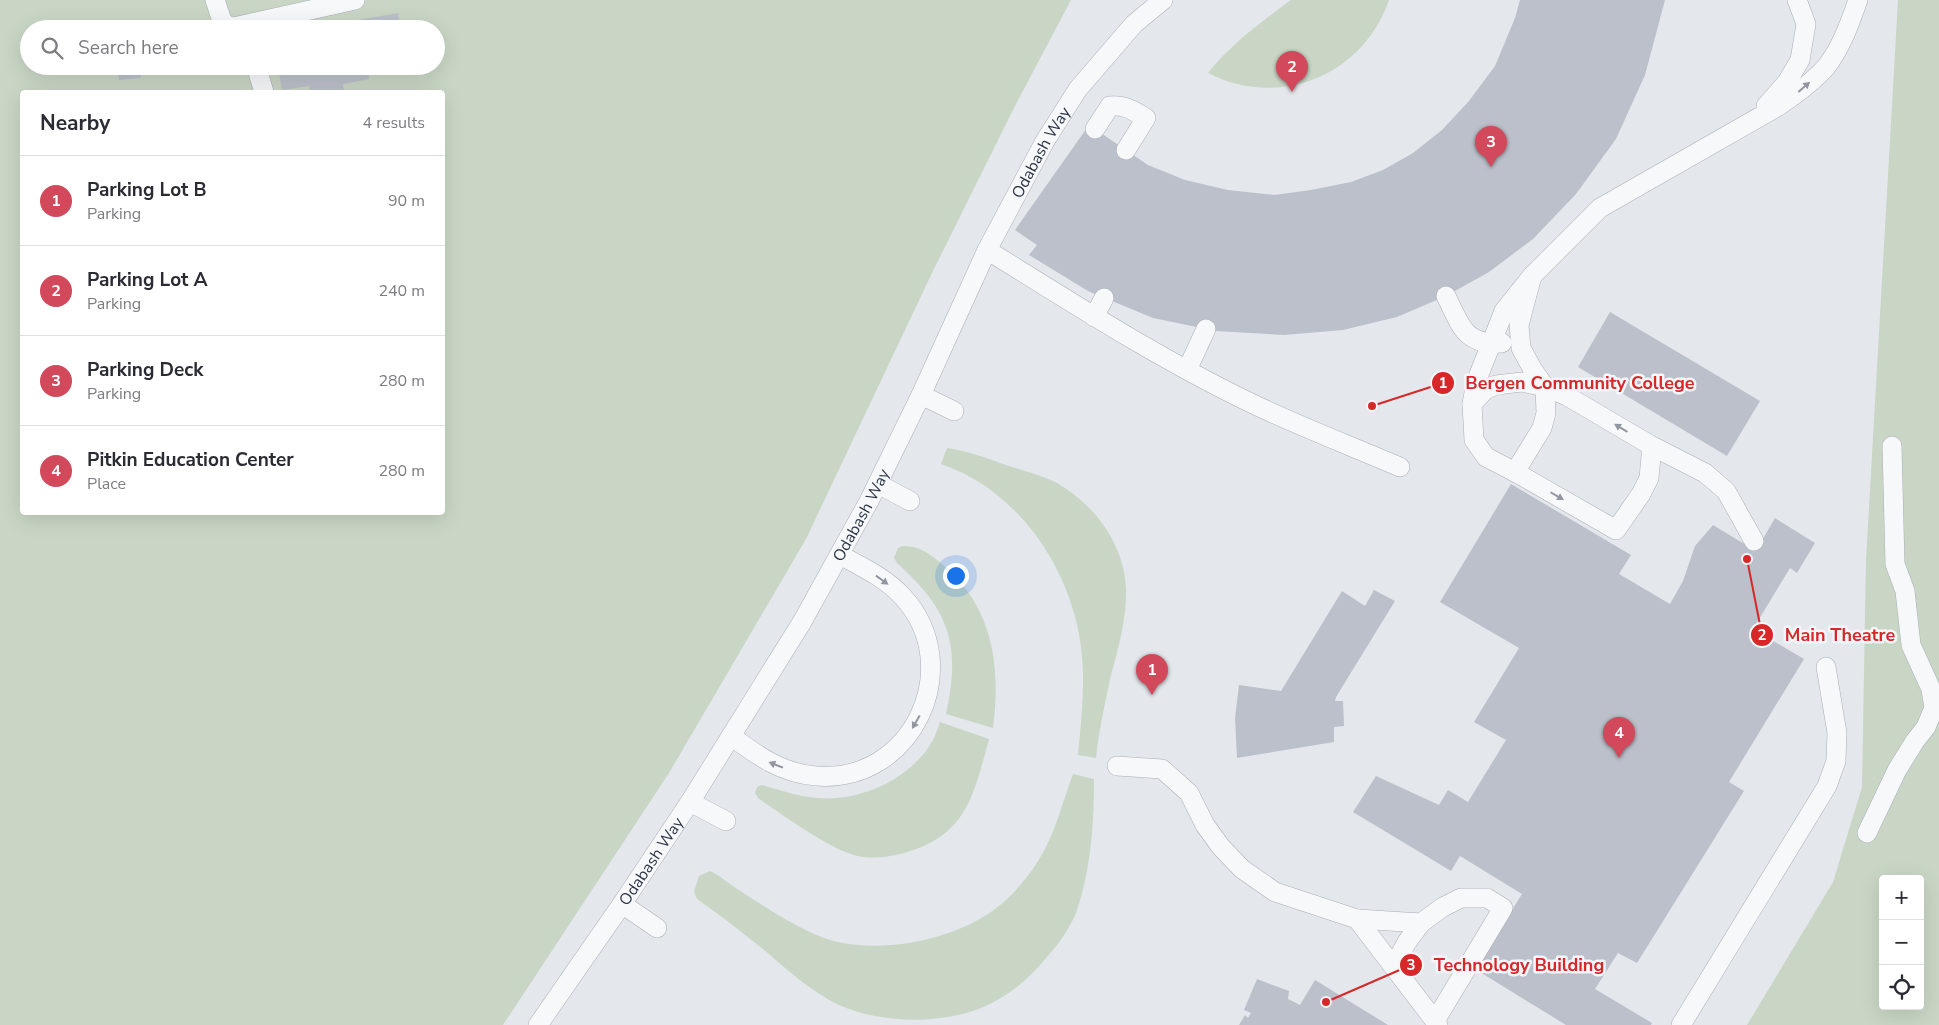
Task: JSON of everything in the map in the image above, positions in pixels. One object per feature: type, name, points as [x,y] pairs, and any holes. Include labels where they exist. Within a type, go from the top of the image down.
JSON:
[{"type":"street","points":[[214,0],[222,20]]},
{"type":"street","points":[[269,20],[355,0]]},
{"type":"street","points":[[1078,89],[1145,0]]},
{"type":"street","name":"Odabash Way","points":[[538,1025],[690,802],[802,622],[878,484],[987,250],[1040,149],[1078,89],[1134,24],[1163,0]]},
{"type":"street","points":[[1749,123],[1775,97],[1800,60],[1806,24],[1797,0]]},
{"type":"street","points":[[1652,446],[1650,478],[1616,530],[1486,457],[1474,440],[1472,404],[1476,382],[1504,311],[1532,276],[1600,208],[1778,107],[1803,89],[1826,66],[1846,32],[1858,0]]},
{"type":"street","points":[[259,75],[263,90]]},
{"type":"street","points":[[1095,129],[1110,106],[1118,105],[1146,118],[1126,150]]},
{"type":"street","points":[[987,250],[1094,316],[1187,370],[1253,405],[1400,466]]},
{"type":"street","points":[[1515,472],[1542,428],[1546,413],[1545,387],[1532,370],[1522,348],[1519,325],[1532,276]]},
{"type":"street","points":[[1446,296],[1462,329],[1474,340],[1492,343],[1521,342]]},
{"type":"street","points":[[1094,316],[1104,298]]},
{"type":"street","points":[[1187,370],[1206,329]]},
{"type":"street","points":[[1472,404],[1485,390],[1496,385],[1522,382],[1545,387],[1567,396],[1652,446],[1705,474],[1726,491],[1754,541]]},
{"type":"street","points":[[921,395],[954,411]]},
{"type":"street","points":[[1867,833],[1897,770],[1926,727],[1934,708],[1930,689],[1911,645],[1904,591],[1895,564],[1892,446]]},
{"type":"street","points":[[878,484],[910,501]]},
{"type":"street","points":[[731,736],[768,762],[788,770],[816,776],[839,776],[880,761],[901,744],[916,723],[927,700],[932,673],[928,642],[918,617],[903,597],[882,578],[840,555]]},
{"type":"street","points":[[1681,1025],[1827,786],[1836,761],[1837,734],[1826,666]]},
{"type":"street","points":[[1118,766],[1162,769],[1189,793],[1205,825],[1242,870],[1275,892],[1357,919],[1421,923]]},
{"type":"street","points":[[690,802],[726,821]]},
{"type":"street","points":[[1357,919],[1437,1023],[1503,908],[1487,898],[1461,898],[1443,907],[1421,923],[1394,966]]},
{"type":"street","points":[[622,904],[656,928]]},
{"type":"green space","points":[[0,0],[1071,0],[1015,106],[932,273],[806,539],[669,773],[503,1025],[0,1025]]},
{"type":"green space","points":[[1291,0],[1389,0],[1379,23],[1349,59],[1330,72],[1308,81],[1286,87],[1262,88],[1233,83],[1208,73],[1236,43]]},
{"type":"green space","points":[[1898,0],[1939,0],[1939,1025],[1747,1025],[1833,882],[1862,787],[1866,560]]},
{"type":"green space","points":[[947,448],[977,455],[1053,481],[1068,490],[1095,514],[1115,545],[1125,579],[1126,597],[1121,637],[1102,716],[1096,758],[1078,755],[1083,693],[1082,656],[1078,629],[1071,603],[1061,578],[1048,554],[1032,531],[1014,511],[994,493],[972,478],[941,464]]},
{"type":"green space","points":[[902,546],[919,549],[942,564],[973,599],[983,618],[990,638],[996,682],[993,728],[946,714],[952,668],[951,648],[947,630],[940,613],[929,597],[894,558],[898,548]]},
{"type":"green space","points":[[940,722],[989,739],[978,778],[964,810],[955,824],[942,836],[925,845],[886,857],[873,858],[854,855],[831,845],[806,830],[759,799],[755,793],[757,787],[762,785],[797,795],[834,798],[851,796],[884,785],[912,766],[924,754],[933,740]]},
{"type":"green space","points":[[1073,774],[1094,779],[1091,846],[1085,880],[1076,913],[1056,947],[1025,980],[999,999],[965,1013],[926,1019],[905,1019],[885,1018],[849,1009],[827,999],[797,978],[697,899],[694,892],[699,876],[710,871],[785,919],[814,934],[835,941],[858,945],[882,946],[907,943],[955,931],[995,909],[1007,899],[1034,868],[1049,841]]},
{"type":"building","points":[[1520,0],[1665,0],[1645,75],[1616,139],[1576,194],[1533,239],[1489,272],[1446,296],[1397,317],[1343,330],[1284,335],[1216,331],[1153,318],[1088,291],[1029,255],[1037,245],[1015,230],[1089,125],[1148,165],[1185,180],[1228,190],[1274,195],[1351,182],[1383,170],[1413,153],[1442,130],[1469,101],[1495,66],[1515,18]]},
{"type":"building","points":[[398,13],[399,20],[358,20]]},
{"type":"building","points":[[118,75],[141,75],[141,78],[119,80]]},
{"type":"building","points":[[280,75],[368,75],[369,79],[343,84],[344,90],[310,90],[309,86],[282,90]]},
{"type":"building","points":[[1610,312],[1760,401],[1727,456],[1578,367]]},
{"type":"building","points":[[1511,484],[1631,555],[1619,574],[1670,604],[1683,581],[1695,546],[1713,525],[1756,551],[1775,518],[1815,543],[1797,573],[1790,568],[1753,629],[1804,659],[1729,782],[1744,791],[1637,963],[1618,953],[1595,989],[1652,1023],[1651,1025],[1566,1025],[1475,969],[1522,894],[1460,856],[1451,871],[1353,812],[1376,776],[1439,805],[1448,790],[1468,802],[1506,740],[1474,722],[1519,648],[1440,602]]},
{"type":"building","points":[[1374,590],[1395,601],[1336,697],[1335,701],[1343,701],[1344,726],[1334,727],[1334,742],[1237,758],[1235,718],[1239,685],[1281,691],[1342,591],[1365,606]]},
{"type":"building","points":[[1257,979],[1289,991],[1288,999],[1300,1005],[1315,980],[1388,1025],[1239,1025],[1245,1015],[1248,1018],[1251,1013],[1244,1010]]},
{"type":"place","name":"Parking Lot A","points":[[1292,92]]},
{"type":"place","name":"Parking Deck","points":[[1491,167]]},
{"type":"place","name":"Bergen Community College","points":[[1372,406]]},
{"type":"place","name":"Main Theatre","points":[[1747,559]]},
{"type":"place","name":"Parking Lot B","points":[[1152,695]]},
{"type":"place","name":"Pitkin Education Center","points":[[1619,758]]},
{"type":"place","name":"Technology Building","points":[[1326,1002]]}]
